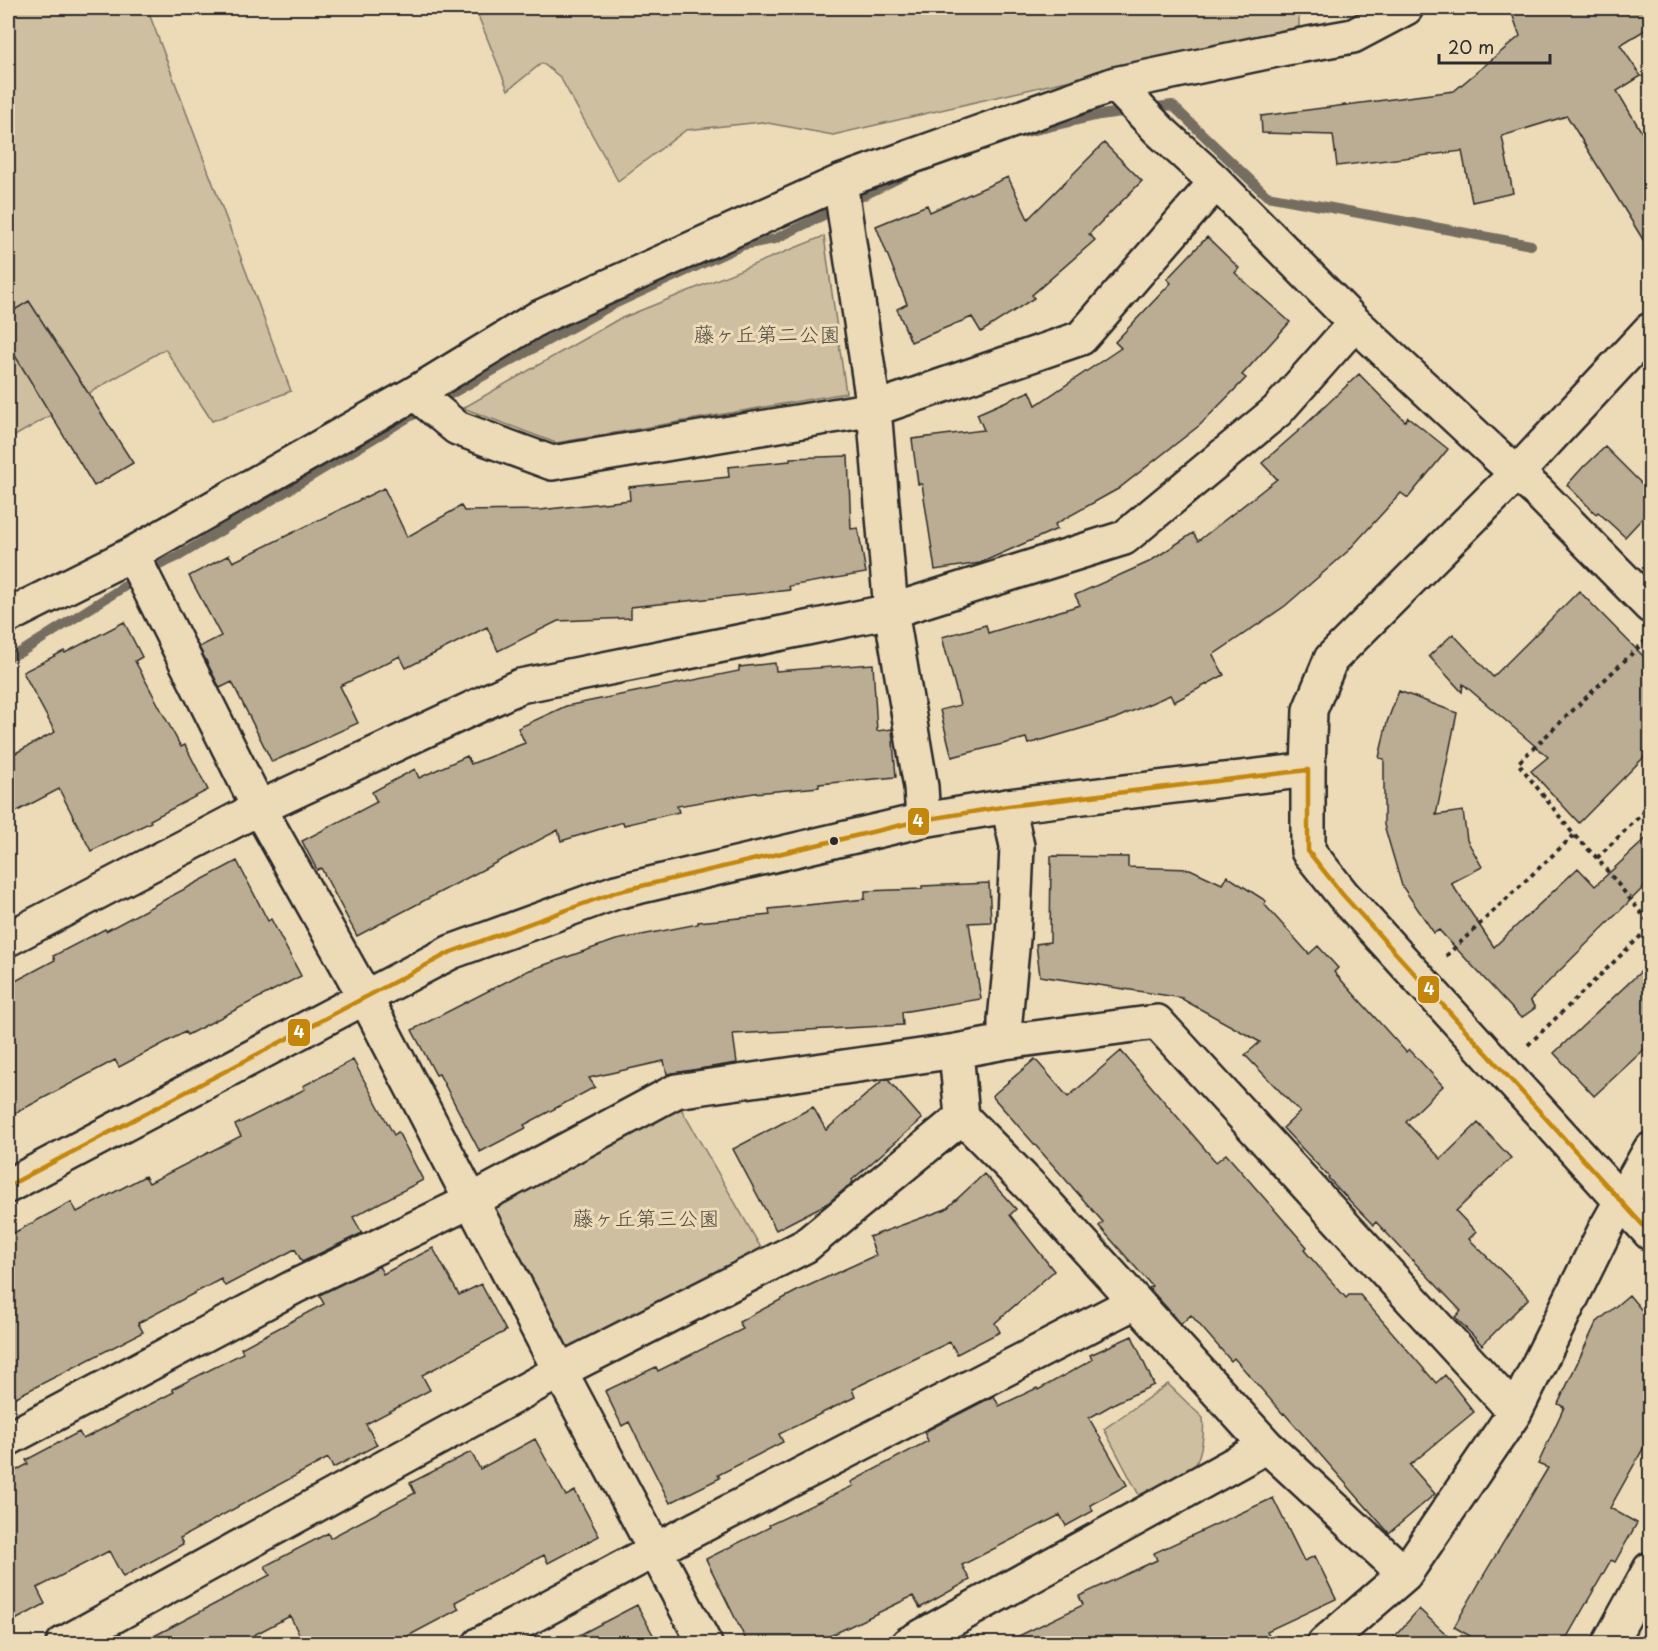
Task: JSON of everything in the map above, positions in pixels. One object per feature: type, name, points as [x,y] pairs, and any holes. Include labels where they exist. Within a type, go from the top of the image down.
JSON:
[{"type":"street","points":[[8,616],[132,555],[415,393],[538,318],[840,183],[1115,84],[1353,36],[1406,8]]},
{"type":"street","points":[[1115,84],[1159,130],[1216,182],[1355,323],[1538,492],[1650,606]]},
{"type":"street","points":[[415,393],[457,428],[552,463],[874,409],[1081,338],[1216,182]]},
{"type":"street","points":[[840,183],[874,409],[891,611],[921,787],[923,820]]},
{"type":"street","points":[[8,939],[259,808],[520,686],[891,611],[1124,538],[1277,411],[1355,323]]},
{"type":"street","points":[[1650,330],[1517,473],[1331,659],[1310,710],[1308,770],[1308,851],[1343,895],[1650,1233]]},
{"type":"street","points":[[132,555],[259,808],[365,997],[705,1644]]},
{"type":"street","points":[[8,1186],[451,952],[616,892],[923,820],[1008,806],[1308,770]]},
{"type":"street","points":[[1005,1042],[1017,846],[1008,806]]},
{"type":"street","points":[[8,1439],[294,1287],[471,1201],[676,1091],[1157,1022],[1515,1412]]},
{"type":"street","points":[[956,1051],[962,1117],[1033,1189],[1267,1446],[1405,1574]]},
{"type":"street","points":[[63,1644],[560,1371],[805,1246],[962,1117]]},
{"type":"street","points":[[1324,1644],[1405,1574],[1515,1412],[1606,1228],[1622,1203],[1650,1149]]},
{"type":"street","points":[[480,1644],[656,1550],[1136,1302]]},
{"type":"street","points":[[908,1644],[1267,1446]]},
{"type":"street","points":[[1610,1644],[1650,1569]]},
{"type":"path","points":[[1526,1047],[1650,926],[1518,763],[1650,636]]},
{"type":"path","points":[[1597,858],[1650,806]]},
{"type":"path","points":[[1444,958],[1574,835]]},
{"type":"green space","points":[[8,8],[147,8],[291,391],[212,421],[165,349],[8,440]]},
{"type":"green space","points":[[475,8],[1299,8],[1299,27],[833,135],[762,122],[686,130],[618,181],[560,77],[542,63],[508,90]]},
{"type":"green space","name":"藤ヶ丘第二公園","points":[[824,236],[846,393],[556,443],[463,408],[617,320]]},
{"type":"green space","name":"藤ヶ丘第三公園","points":[[679,1105],[765,1255],[569,1352],[491,1206]]},
{"type":"green space","points":[[1168,1384],[1203,1418],[1203,1438],[1200,1451],[1194,1470],[1139,1495],[1104,1429]]},
{"type":"building","points":[[1510,8],[1650,8],[1650,27],[1620,45],[1641,76],[1617,91],[1650,146],[1650,251],[1567,116],[1502,136],[1513,193],[1472,202],[1462,151],[1337,166],[1333,135],[1262,133],[1261,116],[1454,91],[1520,36]]},
{"type":"building","points":[[1104,143],[1142,181],[1089,234],[1095,240],[1032,295],[1034,298],[981,332],[972,317],[911,342],[897,309],[907,304],[876,226],[927,205],[930,212],[1008,177],[1028,219]]},
{"type":"building","points":[[1207,237],[1239,268],[1235,273],[1290,322],[1242,375],[1246,378],[1200,425],[1118,489],[1055,524],[1057,529],[980,563],[935,570],[922,484],[918,484],[912,439],[984,430],[977,414],[1030,391],[1036,405],[1121,348],[1115,342],[1171,283],[1167,279]]},
{"type":"building","points":[[29,301],[133,463],[94,486],[8,344],[8,314]]},
{"type":"building","points":[[1359,374],[1405,421],[1408,417],[1448,449],[1408,498],[1401,493],[1347,552],[1285,606],[1213,655],[1224,675],[1174,702],[1170,695],[1114,719],[1028,744],[1026,738],[952,757],[940,710],[960,705],[942,637],[986,625],[988,633],[1080,605],[1075,595],[1149,562],[1193,533],[1198,541],[1277,479],[1262,463]]},
{"type":"building","points":[[1605,447],[1650,492],[1650,510],[1625,537],[1598,512],[1596,514],[1567,485]]},
{"type":"building","points":[[848,456],[851,529],[858,528],[866,573],[789,586],[790,590],[631,607],[631,618],[558,621],[498,651],[487,627],[406,668],[400,656],[340,686],[358,723],[272,762],[232,682],[220,688],[199,647],[221,636],[189,576],[229,555],[233,562],[384,488],[407,537],[461,506],[464,511],[540,510],[630,500],[629,487],[729,477],[728,467],[790,461],[790,458]]},
{"type":"building","points":[[1579,591],[1650,663],[1650,751],[1579,823],[1531,771],[1548,757],[1463,684],[1462,692],[1429,656],[1453,634],[1493,677]]},
{"type":"building","points":[[124,622],[142,657],[135,661],[181,747],[185,745],[208,790],[150,820],[151,822],[91,851],[59,789],[8,816],[8,757],[55,732],[23,672]]},
{"type":"building","points":[[775,663],[776,671],[873,664],[877,731],[892,729],[896,777],[819,784],[819,787],[754,793],[677,806],[679,812],[624,825],[623,822],[561,841],[558,830],[357,936],[321,868],[317,870],[302,841],[377,802],[372,792],[415,769],[419,778],[467,756],[471,764],[525,743],[518,728],[566,706],[739,671],[739,667]]},
{"type":"building","points":[[1399,691],[1457,713],[1436,815],[1463,811],[1467,840],[1482,867],[1451,883],[1494,947],[1578,868],[1595,886],[1650,835],[1650,881],[1530,1000],[1535,1008],[1521,1018],[1439,930],[1434,933],[1402,886],[1384,825],[1384,759],[1379,758],[1387,722]]},
{"type":"building","points":[[1051,856],[1128,857],[1128,867],[1190,869],[1222,884],[1227,876],[1266,901],[1264,904],[1309,954],[1318,946],[1338,968],[1334,972],[1406,1052],[1409,1049],[1443,1086],[1406,1122],[1441,1159],[1478,1123],[1511,1158],[1456,1211],[1476,1232],[1469,1239],[1529,1298],[1482,1345],[1455,1317],[1461,1311],[1376,1222],[1373,1225],[1283,1128],[1300,1112],[1245,1055],[1260,1042],[1183,998],[1040,976],[1036,944],[1050,942]]},
{"type":"building","points":[[237,861],[268,921],[271,919],[301,976],[119,1067],[115,1060],[8,1117],[8,985],[55,960],[53,956],[105,929],[106,931]]},
{"type":"building","points":[[989,883],[991,922],[969,923],[981,999],[902,1012],[903,1025],[733,1034],[737,1063],[667,1074],[664,1061],[589,1078],[595,1087],[524,1125],[526,1128],[480,1152],[439,1074],[436,1075],[412,1030],[527,971],[616,940],[698,924],[698,922],[770,915],[769,909],[865,899],[865,891]]},
{"type":"building","points":[[1650,963],[1650,1044],[1594,1096],[1554,1053]]},
{"type":"building","points":[[1121,1051],[1216,1162],[1226,1154],[1307,1247],[1304,1250],[1346,1298],[1349,1295],[1360,1295],[1436,1383],[1445,1375],[1474,1412],[1410,1465],[1435,1494],[1389,1533],[1234,1358],[1231,1361],[1191,1315],[1181,1324],[1149,1288],[1152,1286],[1099,1226],[1103,1222],[992,1096],[1035,1059],[1068,1097]]},
{"type":"building","points":[[353,1060],[394,1135],[398,1132],[423,1180],[353,1217],[362,1233],[302,1262],[295,1249],[225,1286],[221,1279],[138,1323],[143,1332],[16,1397],[8,1381],[8,1236],[71,1202],[77,1212],[145,1176],[149,1183],[241,1136],[235,1125],[305,1089],[303,1086]]},
{"type":"building","points":[[883,1080],[888,1080],[922,1119],[828,1203],[776,1230],[733,1149],[813,1107],[826,1130]]},
{"type":"building","points":[[984,1174],[1016,1209],[1010,1215],[1054,1271],[995,1323],[1000,1332],[957,1354],[950,1342],[852,1389],[855,1397],[779,1434],[783,1442],[718,1475],[720,1478],[670,1503],[629,1422],[622,1426],[605,1391],[656,1367],[658,1371],[743,1329],[739,1322],[799,1290],[876,1255],[869,1237],[946,1209]]},
{"type":"building","points":[[433,1248],[459,1295],[481,1284],[506,1331],[422,1375],[430,1390],[366,1424],[377,1445],[333,1468],[328,1458],[180,1538],[183,1544],[123,1577],[109,1551],[37,1588],[45,1604],[8,1624],[8,1475],[28,1464],[26,1460],[79,1432],[83,1439],[174,1392],[172,1389],[243,1353],[241,1348],[324,1304],[319,1295],[379,1266],[383,1274]]},
{"type":"building","points":[[1629,1295],[1650,1320],[1650,1436],[1610,1508],[1637,1523],[1615,1562],[1611,1560],[1563,1644],[1484,1644],[1454,1627],[1548,1468],[1538,1464],[1564,1407],[1558,1404],[1596,1323]]},
{"type":"building","points":[[1132,1336],[1154,1385],[1089,1418],[1127,1485],[1090,1505],[1093,1511],[1066,1526],[1060,1515],[962,1565],[970,1580],[920,1608],[913,1596],[813,1644],[748,1644],[706,1559],[770,1527],[769,1525],[853,1486],[851,1482],[928,1441],[924,1432],[994,1396],[999,1406],[1037,1388],[1038,1390],[1092,1360],[1090,1355]]},
{"type":"building","points":[[535,1439],[566,1496],[575,1491],[599,1536],[548,1563],[544,1555],[455,1602],[459,1609],[393,1644],[304,1644],[290,1616],[237,1644],[139,1644],[270,1575],[265,1566],[328,1533],[330,1538],[415,1493],[410,1483],[471,1452],[480,1469]]},
{"type":"building","points":[[1273,1498],[1304,1561],[1315,1556],[1336,1599],[1267,1631],[1274,1644],[1002,1644],[1083,1605],[1079,1596],[1157,1560],[1154,1553]]},
{"type":"building","points":[[637,1605],[658,1644],[562,1644]]},
{"type":"building","points":[[1419,1609],[1457,1644],[1388,1644]]},
{"type":"waterway","points":[[1022,133],[1100,115],[1172,105],[1267,196],[1531,245]]},
{"type":"waterway","points":[[8,657],[21,652],[155,567],[179,556],[409,417],[610,306],[743,245],[775,239],[909,173]]},
{"type":"transit line","name":"4","points":[[8,1186],[451,952],[616,892],[923,820],[1008,806],[1308,770],[1308,851],[1343,895],[1650,1233]]}]
